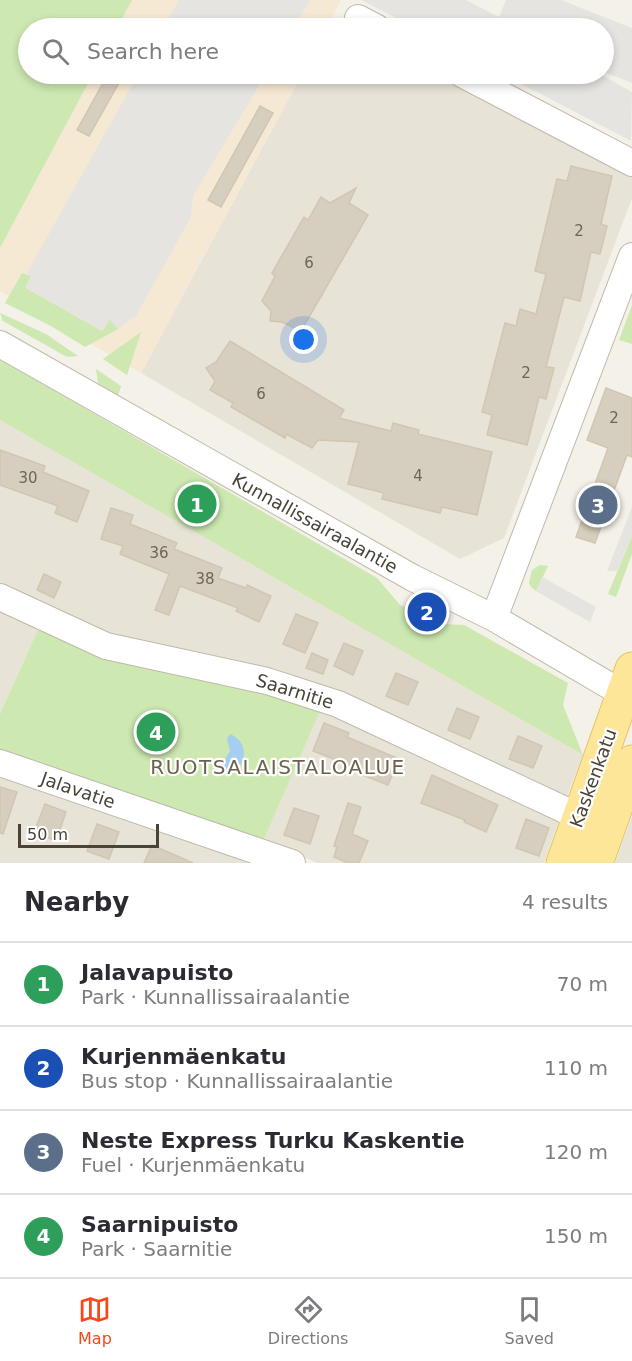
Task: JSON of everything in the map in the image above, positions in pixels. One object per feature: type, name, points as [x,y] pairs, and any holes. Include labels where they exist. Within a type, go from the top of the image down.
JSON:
[{"type":"main road","name":"Kaskenkatu","points":[[563,863],[629,688]]},
{"type":"main road","name":"Kaskenkatu","points":[[596,863],[632,762]]},
{"type":"street","points":[[481,84],[632,163]]},
{"type":"street","points":[[494,618],[632,256]]},
{"type":"street","name":"Kunnallissairaalantie","points":[[0,344],[413,578],[629,688]]},
{"type":"street","name":"Saarnitie","points":[[0,597],[106,646],[267,681],[338,704],[580,817]]},
{"type":"street","name":"Jalavatie","points":[[0,763],[292,863]]},
{"type":"shaded area","points":[[132,0],[341,0],[331,18],[122,18]]},
{"type":"shaded area","points":[[179,0],[310,0],[299,18],[169,18]]},
{"type":"shaded area","points":[[361,0],[466,0],[499,17],[506,0],[561,0],[607,18],[396,18]]},
{"type":"shaded area","points":[[614,21],[632,28],[632,83],[614,76]]},
{"type":"shaded area","points":[[614,82],[632,92],[631,141],[521,84],[614,84]]},
{"type":"shaded area","points":[[88,84],[297,84],[141,373],[0,291],[0,248]]},
{"type":"shaded area","points":[[132,84],[260,84],[193,196],[191,217],[136,316],[118,329],[110,319],[103,331],[25,288],[31,276],[27,273]]},
{"type":"shaded area","points":[[297,84],[459,84],[632,175],[632,198],[504,538],[460,559],[141,373]]},
{"type":"shaded area","points":[[0,420],[583,755],[566,798],[368,706],[277,669],[118,636],[62,615],[0,582]]},
{"type":"shaded area","points":[[632,507],[632,536],[617,571],[607,571]]},
{"type":"shaded area","points":[[542,577],[596,607],[590,622],[536,591]]},
{"type":"shaded area","points":[[0,608],[38,630],[0,714]]},
{"type":"shaded area","points":[[321,709],[559,820],[544,863],[317,863],[264,839]]},
{"type":"shaded area","points":[[0,775],[264,863],[0,863]]},
{"type":"shaded area","points":[[632,816],[632,863],[615,863]]},
{"type":"green space","points":[[0,0],[132,0],[122,18],[18,18],[18,84],[88,84],[0,248]]},
{"type":"green space","points":[[22,273],[31,276],[26,288],[102,331],[110,319],[118,329],[85,347],[51,326],[5,303]]},
{"type":"green space","points":[[632,305],[632,344],[619,340]]},
{"type":"green space","points":[[0,313],[46,334],[78,356],[67,357],[3,321]]},
{"type":"green space","points":[[141,332],[127,375],[103,359]]},
{"type":"green space","points":[[0,359],[377,578],[400,605],[441,624],[464,625],[568,683],[563,705],[583,755],[0,420]]},
{"type":"green space","points":[[96,369],[121,386],[118,396],[98,383]]},
{"type":"green space","points":[[632,536],[632,554],[616,597],[608,594]]},
{"type":"green space","points":[[540,565],[548,566],[536,591],[529,583],[532,570]]},
{"type":"green space","points":[[38,630],[100,654],[261,689],[321,709],[264,839],[177,815],[0,751],[0,714]]},
{"type":"water","points":[[230,734],[240,742],[244,753],[238,769],[233,773],[225,773],[221,766],[230,751],[227,739]]},
{"type":"building","points":[[102,84],[118,84],[89,136],[77,130]]},
{"type":"building","points":[[260,106],[273,113],[221,207],[208,200]]},
{"type":"building","points":[[571,166],[612,176],[601,224],[607,226],[600,254],[591,252],[580,301],[564,297],[546,367],[554,368],[546,399],[539,397],[527,445],[487,435],[492,415],[482,412],[505,323],[516,326],[520,309],[536,314],[546,274],[535,271],[557,179],[567,181]]},
{"type":"building","points":[[356,188],[349,203],[368,215],[301,331],[282,322],[270,321],[271,311],[262,301],[275,276],[272,273],[304,217],[308,220],[321,197],[330,203]]},
{"type":"building","points":[[230,341],[344,410],[339,418],[391,431],[393,423],[419,430],[418,434],[492,452],[477,515],[442,507],[440,513],[382,499],[384,493],[348,484],[359,442],[318,440],[312,448],[286,434],[285,438],[231,407],[233,403],[210,390],[215,381],[206,368],[216,362]]},
{"type":"building","points":[[606,388],[632,398],[632,457],[627,455],[595,543],[576,537],[608,448],[587,440]]},
{"type":"building","points":[[0,450],[45,466],[43,472],[89,491],[77,522],[55,513],[58,506],[0,485]]},
{"type":"building","points":[[111,508],[133,515],[130,524],[177,543],[174,549],[222,568],[218,578],[246,588],[247,585],[271,596],[259,622],[236,611],[238,608],[180,586],[169,615],[155,610],[169,574],[120,554],[123,546],[101,539]]},
{"type":"building","points":[[44,574],[61,582],[54,598],[37,590]]},
{"type":"building","points":[[296,614],[318,623],[305,653],[283,644]]},
{"type":"building","points":[[344,643],[363,651],[353,675],[334,666]]},
{"type":"building","points":[[312,653],[328,660],[323,674],[306,668]]},
{"type":"building","points":[[396,673],[418,682],[408,705],[386,696]]},
{"type":"building","points":[[457,708],[479,717],[470,739],[448,730]]},
{"type":"building","points":[[324,723],[349,733],[347,737],[399,759],[388,785],[360,774],[362,770],[313,751]]},
{"type":"building","points":[[518,736],[542,746],[533,768],[509,759]]},
{"type":"building","points":[[432,775],[498,805],[486,832],[464,822],[465,820],[421,803]]},
{"type":"building","points":[[0,787],[17,792],[3,834],[0,833]]},
{"type":"building","points":[[348,803],[361,807],[352,834],[368,841],[359,863],[348,863],[334,857],[337,847],[334,846]]},
{"type":"building","points":[[45,804],[66,812],[56,841],[34,832]]},
{"type":"building","points":[[294,808],[319,816],[310,844],[284,835]]},
{"type":"building","points":[[526,819],[549,828],[539,856],[516,848]]},
{"type":"building","points":[[97,824],[119,832],[109,859],[87,851]]},
{"type":"building","points":[[152,845],[193,863],[144,863]]},
{"type":"place","name":"Jalavapuisto","points":[[197,504]]},
{"type":"place","name":"Neste Express Turku Kaskentie","points":[[598,505]]},
{"type":"place","name":"Kurjenmäenkatu","points":[[427,612]]},
{"type":"place","name":"Saarnipuisto","points":[[156,732]]},
{"type":"district","name":"RUOTSALAISTALOALUE","points":[[278,767]]}]
